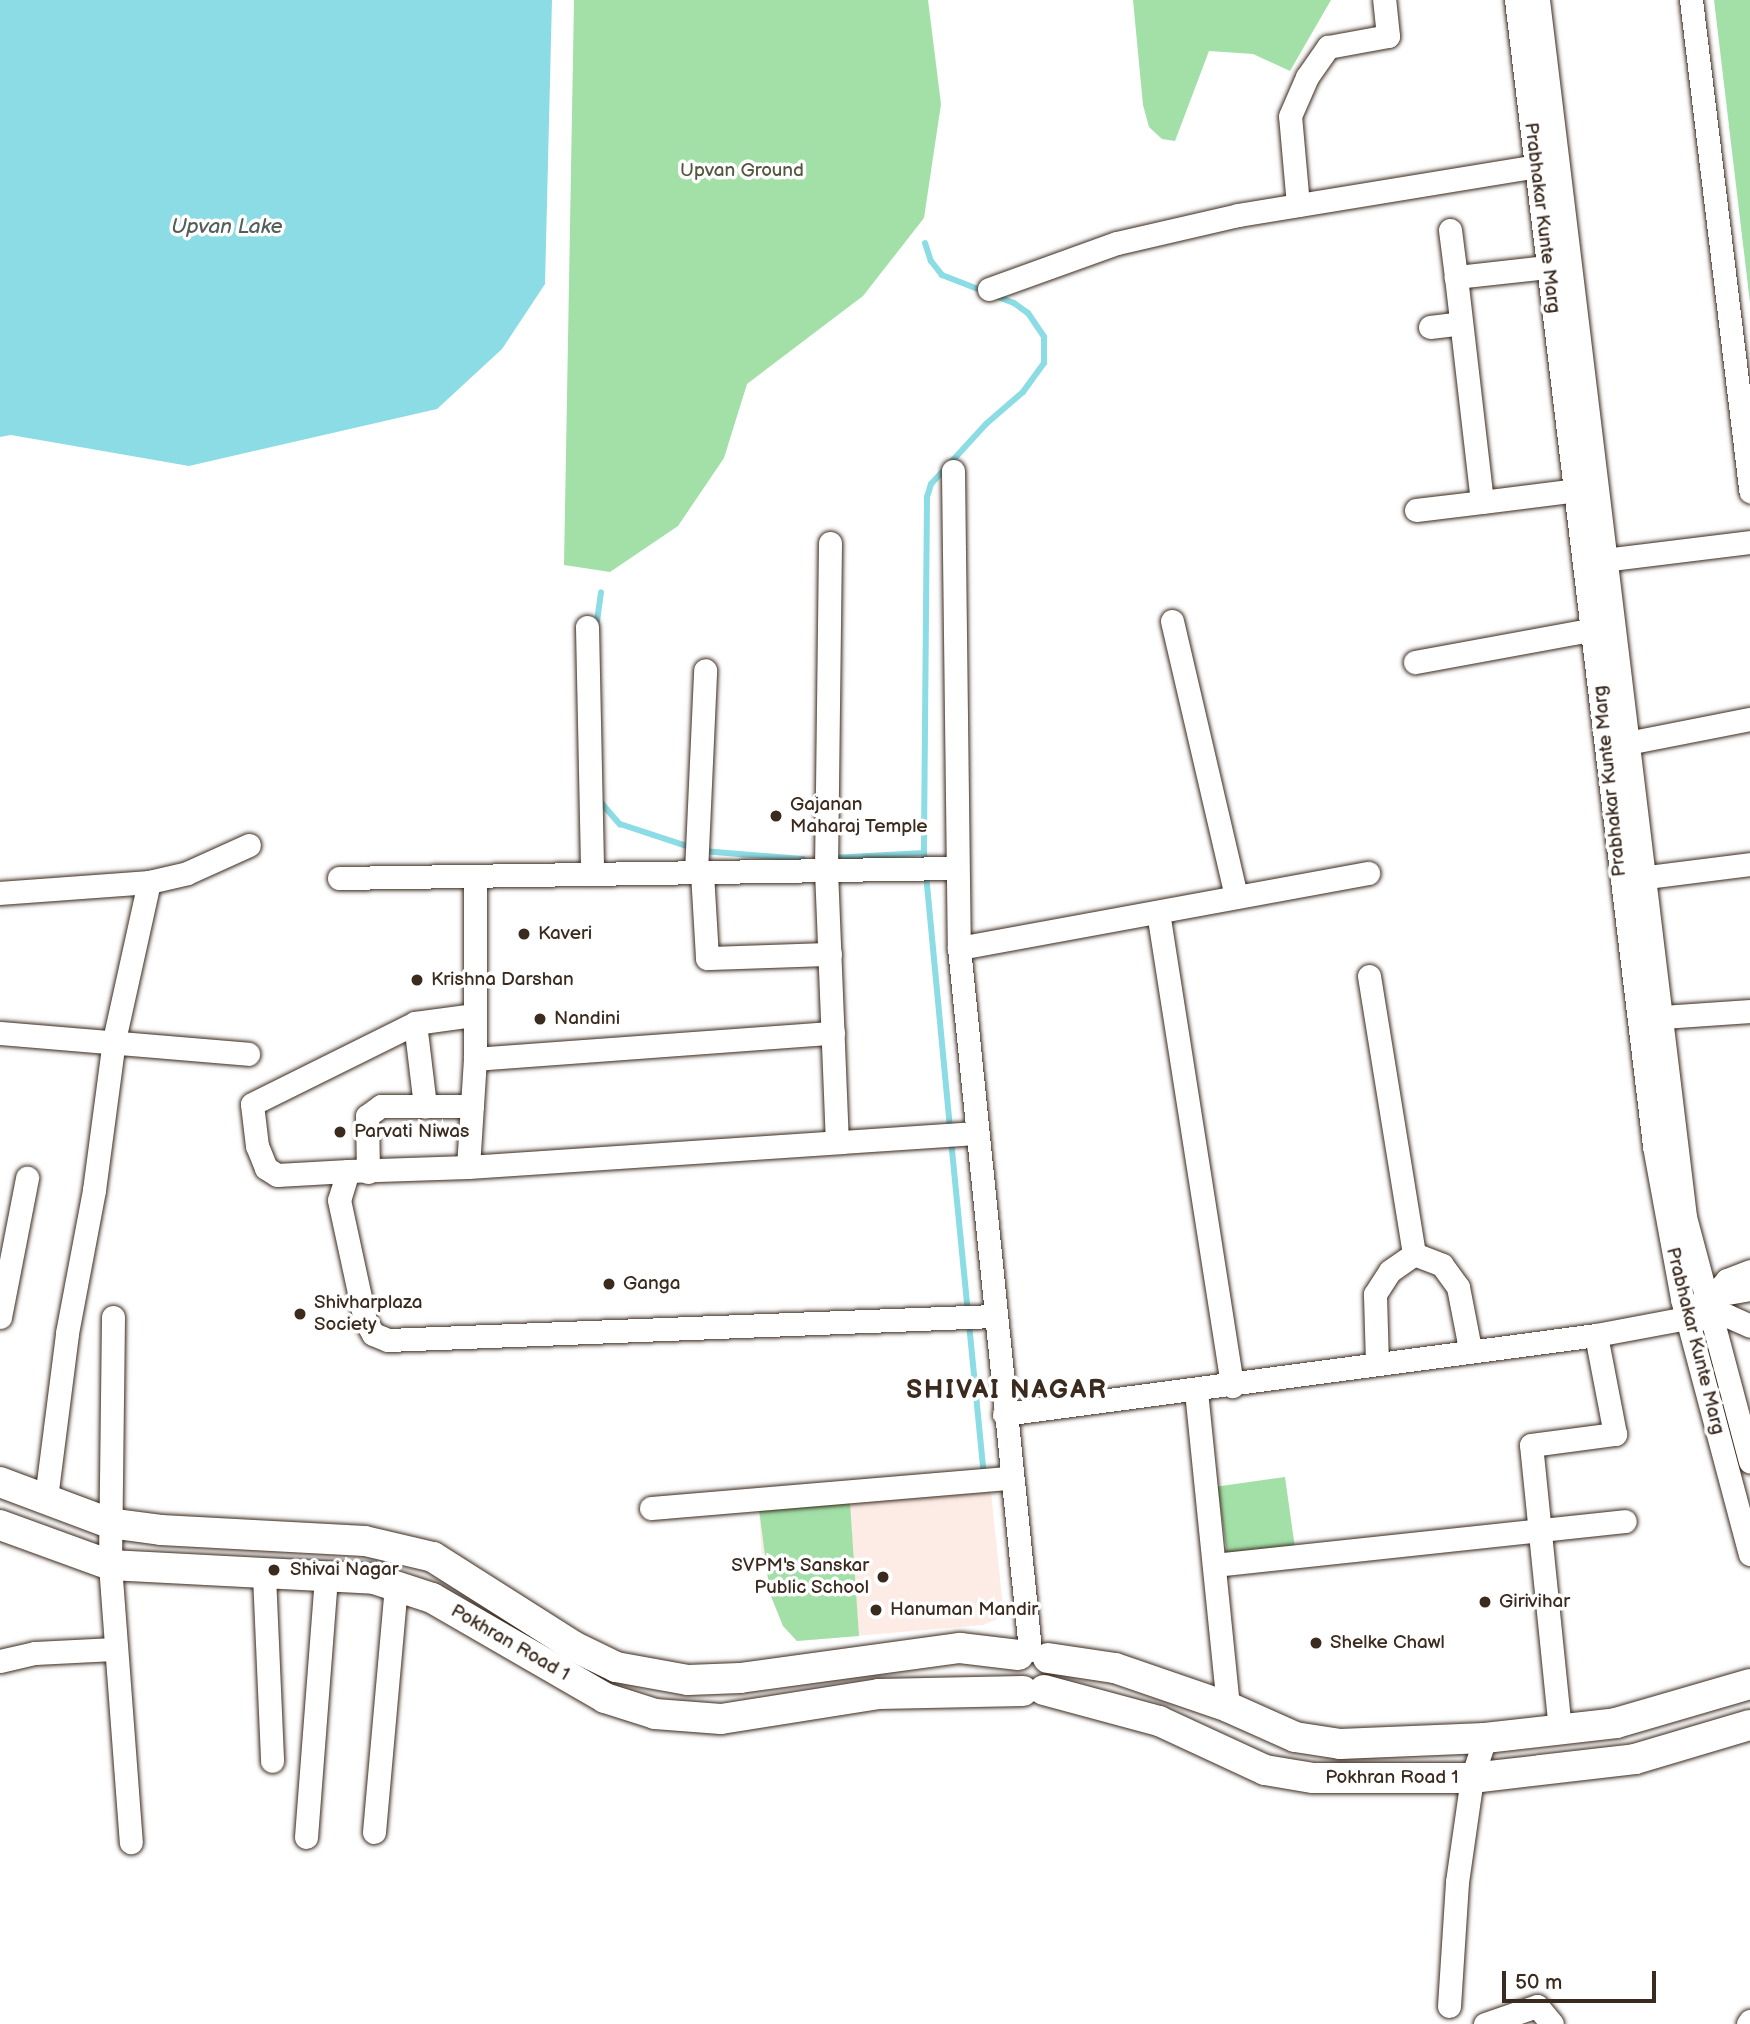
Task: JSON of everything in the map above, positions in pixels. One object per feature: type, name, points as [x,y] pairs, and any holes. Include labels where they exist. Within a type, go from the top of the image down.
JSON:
[{"type":"main road","name":"Pokhran Road 1","points":[[0,1482],[109,1523],[162,1530],[365,1541],[433,1558],[573,1646],[616,1667],[688,1680],[960,1648],[1032,1654],[1115,1668],[1228,1707],[1295,1737],[1340,1744],[1485,1738],[1616,1723],[1750,1684]]},
{"type":"main road","name":"Pokhran Road 1","points":[[0,1525],[110,1565],[373,1579],[432,1598],[605,1698],[655,1714],[721,1719],[879,1694],[1033,1691],[1159,1721],[1265,1770],[1313,1778],[1472,1778],[1635,1759],[1750,1725]]},
{"type":"main road","points":[[1032,1654],[1011,1677],[1033,1691]]},
{"type":"main road","points":[[875,1659],[879,1694]]},
{"type":"street","points":[[1298,205],[1290,116],[1307,77],[1328,47],[1388,36],[1384,0]]},
{"type":"street","name":"Prabhakar Kunte Marg","points":[[1516,0],[1604,560],[1616,745],[1620,880],[1651,1017],[1685,1217],[1726,1291],[1711,1321],[1743,1466],[1750,1554]]},
{"type":"street","name":"Prabhakar Kunte Marg","points":[[1538,0],[1547,267],[1594,629],[1645,877],[1654,1146],[1687,1318],[1743,1466]]},
{"type":"street","points":[[1690,0],[1750,491]]},
{"type":"street","points":[[989,289],[1117,243],[1298,205],[1543,165]]},
{"type":"street","points":[[1450,230],[1482,502]]},
{"type":"street","points":[[1456,277],[1547,267]]},
{"type":"street","points":[[1430,327],[1461,323]]},
{"type":"street","points":[[953,471],[958,948],[1004,1414],[1032,1654]]},
{"type":"street","points":[[1416,510],[1577,490]]},
{"type":"street","points":[[1604,560],[1750,542]]},
{"type":"street","points":[[830,543],[826,870],[836,1141]]},
{"type":"street","points":[[1172,621],[1236,897]]},
{"type":"street","points":[[587,627],[592,874]]},
{"type":"street","points":[[1415,662],[1594,629]]},
{"type":"street","points":[[705,670],[699,872],[706,958],[830,954]]},
{"type":"street","points":[[1616,745],[1750,719]]},
{"type":"street","points":[[0,893],[149,882],[187,873],[249,845]]},
{"type":"street","points":[[1620,880],[1750,864]]},
{"type":"street","points":[[339,878],[957,868]]},
{"type":"street","points":[[958,948],[1368,873]]},
{"type":"street","points":[[468,1167],[475,1059],[474,877]]},
{"type":"street","points":[[47,1498],[67,1333],[94,1190],[114,1040],[149,882]]},
{"type":"street","points":[[1158,912],[1232,1386]]},
{"type":"street","points":[[1369,976],[1414,1254]]},
{"type":"street","points":[[1651,1017],[1750,1011]]},
{"type":"street","points":[[474,1015],[415,1023],[252,1104],[257,1146],[266,1168],[277,1175],[468,1167],[976,1133]]},
{"type":"street","points":[[415,1023],[425,1106]]},
{"type":"street","points":[[0,1033],[114,1040],[248,1054]]},
{"type":"street","points":[[475,1059],[833,1033]]},
{"type":"street","points":[[472,1105],[382,1106],[367,1116],[358,1171],[339,1200],[365,1320],[373,1334],[388,1340],[994,1316]]},
{"type":"street","points":[[0,1317],[27,1178]]},
{"type":"street","points":[[1377,1363],[1375,1294],[1390,1271],[1414,1254]]},
{"type":"street","points":[[1414,1254],[1442,1265],[1458,1287],[1470,1349]]},
{"type":"street","points":[[1687,1318],[1750,1271]]},
{"type":"street","points":[[1004,1414],[1232,1386],[1470,1349],[1596,1335],[1687,1318],[1711,1321],[1728,1316],[1750,1326]]},
{"type":"street","points":[[113,1317],[110,1565],[114,1649],[131,1842]]},
{"type":"street","points":[[1560,1730],[1531,1445],[1615,1434],[1596,1335]]},
{"type":"street","points":[[1196,1391],[1228,1707]]},
{"type":"street","points":[[651,1508],[1011,1478]]},
{"type":"street","points":[[1214,1565],[1625,1521]]},
{"type":"street","points":[[264,1575],[272,1761]]},
{"type":"street","points":[[306,1837],[326,1577]]},
{"type":"street","points":[[373,1832],[396,1586]]},
{"type":"street","points":[[0,1661],[34,1653],[114,1649]]},
{"type":"street","points":[[1449,2006],[1457,1882],[1472,1778],[1485,1738]]},
{"type":"street","points":[[1485,2024],[1537,2006],[1552,2024]]},
{"type":"shaded area","name":"SVPM's Sanskar Public School","points":[[991,1492],[1003,1607],[997,1619],[983,1625],[797,1641],[783,1626],[762,1560],[759,1509]]},
{"type":"green space","name":"Upvan Ground","points":[[574,0],[928,0],[941,104],[924,218],[863,296],[747,384],[724,458],[678,526],[610,572],[564,565]]},
{"type":"green space","points":[[1133,0],[1331,0],[1290,71],[1253,54],[1209,51],[1175,141],[1162,139],[1149,127],[1143,105]]},
{"type":"green space","points":[[1714,0],[1750,0],[1750,303]]},
{"type":"green space","points":[[1285,1477],[1295,1547],[1228,1557],[1218,1486]]},
{"type":"green space","points":[[850,1503],[859,1636],[797,1641],[783,1626],[770,1594],[759,1509]]},
{"type":"water","name":"Upvan Lake","points":[[0,0],[552,0],[545,284],[502,349],[437,409],[189,466],[11,435],[0,437]]},
{"type":"waterway","points":[[925,243],[931,261],[942,275],[1014,303],[1028,313],[1044,337],[1044,363],[1023,392],[986,424],[931,484],[927,497],[924,853],[950,1129]]},
{"type":"waterway","points":[[596,628],[601,592]]},
{"type":"waterway","points":[[597,798],[620,824],[693,848]]},
{"type":"waterway","points":[[703,851],[803,859]]},
{"type":"waterway","points":[[832,858],[924,853]]},
{"type":"waterway","points":[[951,1140],[983,1467]]},
{"type":"place","name":"Gajanan Maharaj Temple","points":[[776,816]]},
{"type":"place","name":"Kaveri","points":[[524,934]]},
{"type":"place","name":"Krishna Darshan","points":[[417,980]]},
{"type":"place","name":"Nandini","points":[[540,1019]]},
{"type":"place","name":"Parvati Niwas","points":[[340,1132]]},
{"type":"place","name":"Ganga","points":[[609,1284]]},
{"type":"place","name":"Shivharplaza Society","points":[[300,1314]]},
{"type":"place","name":"Shivai Nagar","points":[[274,1570]]},
{"type":"place","name":"SVPM's Sanskar Public School","points":[[883,1577]]},
{"type":"place","name":"Girivihar","points":[[1485,1602]]},
{"type":"place","name":"Hanuman Mandir","points":[[876,1610]]},
{"type":"place","name":"Shelke Chawl","points":[[1316,1643]]},
{"type":"district","name":"SHIVAI NAGAR","points":[[1007,1391]]}]
